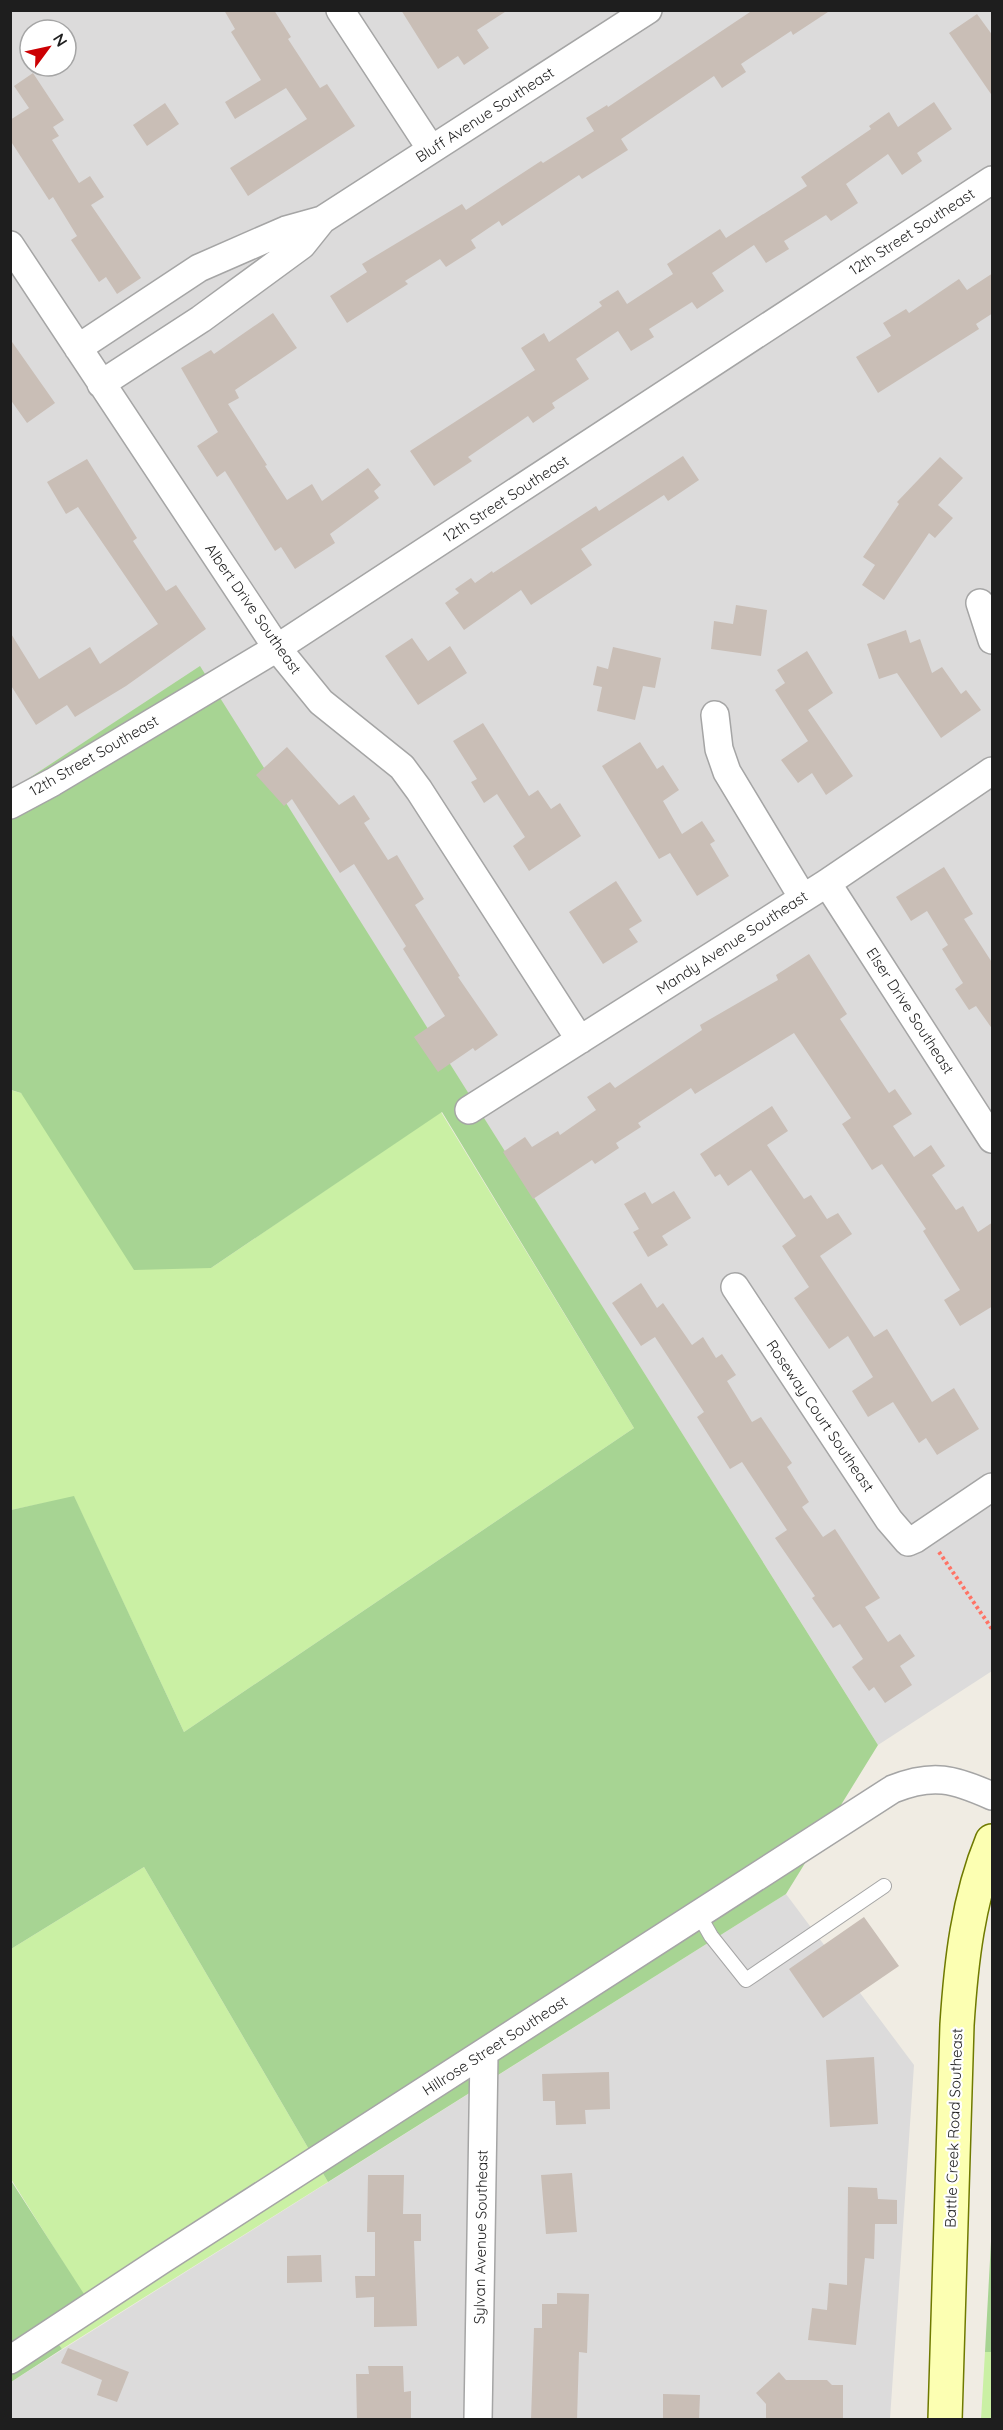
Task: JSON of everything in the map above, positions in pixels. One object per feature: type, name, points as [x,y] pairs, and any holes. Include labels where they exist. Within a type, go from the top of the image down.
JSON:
[{"type":"main road","name":"Battle Creek Road Southeast","points":[[945,2420],[956,2037],[961,1968],[977,1888],[993,1841]]},
{"type":"street","points":[[340,10],[431,149]]},
{"type":"street","name":"Bluff Avenue Southeast","points":[[78,348],[199,268],[286,230],[322,220],[648,10]]},
{"type":"street","name":"12th Street Southeast","points":[[13,799],[53,782],[277,648],[993,180]]},
{"type":"street","name":"Bluff Avenue Southeast","points":[[101,384],[201,319],[302,245],[322,220]]},
{"type":"street","name":"Albert Drive Southeast","points":[[10,245],[277,648],[321,702],[402,767],[580,1041]]},
{"type":"street","points":[[980,603],[993,640]]},
{"type":"street","points":[[715,715],[720,749],[727,772],[803,897]]},
{"type":"street","name":"Mandy Avenue Southeast","points":[[469,1110],[827,883],[993,771]]},
{"type":"street","name":"Elser Drive Southeast","points":[[827,883],[993,1139]]},
{"type":"street","name":"Roseway Court Southeast","points":[[735,1287],[889,1520],[916,1537]]},
{"type":"street","points":[[916,1537],[993,1487]]},
{"type":"street","name":"Hillrose Street Southeast","points":[[10,2360],[153,2265],[893,1789],[914,1781],[948,1780],[993,1796]]},
{"type":"street","name":"Sylvan Avenue Southeast","points":[[478,2420],[484,2054]]},
{"type":"lane","points":[[699,1915],[711,1936],[746,1980],[884,1887]]},
{"type":"path","points":[[916,1537],[993,1629]]},
{"type":"shaded area","points":[[11,11],[992,11],[992,1671],[878,1745],[200,667],[11,790]]},
{"type":"shaded area","points":[[786,1894],[914,2065],[890,2419],[11,2420],[11,2382]]},
{"type":"green space","points":[[200,666],[878,1745],[786,1894],[328,2182],[144,1867],[11,1949],[11,1510],[74,1496],[184,1732],[634,1428],[442,1112],[211,1268],[134,1270],[21,1093],[11,1090],[11,790]]},
{"type":"green space","points":[[10,1090],[21,1093],[211,1268],[441,1112],[634,1428],[184,1732],[74,1497],[11,1510]]},
{"type":"green space","points":[[144,1867],[328,2182],[62,2349],[44,2323],[83,2294],[11,2179],[11,1949]]},
{"type":"green space","points":[[10,2179],[84,2294],[44,2323],[62,2349],[11,2382]]},
{"type":"green space","points":[[992,2223],[992,2352],[985,2352]]},
{"type":"green space","points":[[985,2352],[992,2352],[992,2419],[981,2419]]},
{"type":"building","points":[[224,10],[274,10],[291,37],[288,39],[320,88],[327,84],[355,126],[248,196],[230,168],[307,119],[286,88],[235,119],[225,102],[261,80],[231,32],[235,29]]},
{"type":"building","points":[[401,10],[508,10],[477,30],[489,48],[464,65],[458,56],[438,69]]},
{"type":"building","points":[[753,10],[831,10],[793,35],[791,31],[741,64],[746,72],[722,88],[714,76],[621,139],[628,150],[582,179],[579,175],[502,226],[499,221],[471,240],[476,248],[446,267],[440,259],[405,281],[408,284],[347,323],[330,296],[367,272],[362,264],[462,204],[466,210],[541,161],[543,163],[594,131],[586,118],[607,105],[608,107]]},
{"type":"building","points":[[977,14],[993,36],[993,97],[949,33]]},
{"type":"building","points":[[26,78],[36,78],[64,120],[53,127],[59,136],[52,140],[79,183],[90,176],[104,197],[91,205],[141,278],[117,294],[106,277],[99,282],[71,240],[77,236],[53,197],[49,200],[10,140],[10,120],[29,108],[14,86]]},
{"type":"building","points":[[934,102],[952,129],[917,153],[922,161],[902,175],[888,154],[846,184],[858,203],[831,221],[826,215],[784,241],[789,249],[766,263],[754,245],[712,273],[724,291],[697,309],[692,302],[649,329],[654,337],[631,351],[618,331],[576,359],[589,379],[552,403],[555,408],[533,423],[528,416],[468,457],[472,461],[434,486],[410,451],[535,370],[521,348],[544,333],[549,342],[602,306],[599,302],[618,290],[627,304],[673,274],[667,264],[720,229],[726,238],[807,186],[801,177],[871,129],[869,126],[889,112],[898,127]]},
{"type":"building","points":[[165,103],[179,124],[147,146],[133,125]]},
{"type":"building","points":[[993,273],[993,313],[976,324],[979,329],[878,393],[856,357],[891,336],[883,323],[906,309],[909,313],[959,279],[967,290]]},
{"type":"building","points":[[273,313],[297,348],[235,390],[239,398],[228,404],[267,465],[265,466],[287,500],[312,484],[322,501],[368,468],[381,485],[374,491],[379,498],[330,534],[335,543],[295,569],[281,547],[275,551],[225,471],[217,477],[197,446],[218,432],[181,368],[211,350],[214,354]]},
{"type":"building","points":[[10,339],[55,403],[27,423],[10,399]]},
{"type":"building","points":[[683,456],[699,480],[668,501],[664,495],[581,549],[592,565],[531,605],[521,590],[464,630],[445,603],[459,593],[455,589],[471,578],[475,583],[492,571],[493,573],[596,506],[599,511]]},
{"type":"building","points":[[940,457],[963,478],[938,505],[953,518],[935,538],[929,533],[884,600],[862,585],[875,565],[863,557],[899,504],[897,502]]},
{"type":"building","points":[[87,459],[137,538],[133,541],[166,591],[176,585],[206,629],[126,686],[75,717],[67,705],[36,725],[10,684],[10,632],[39,679],[90,647],[100,664],[158,624],[78,507],[66,514],[47,482]]},
{"type":"building","points":[[736,605],[767,610],[761,656],[711,649],[714,621],[733,624]]},
{"type":"building","points":[[906,630],[910,643],[920,639],[932,673],[942,667],[961,694],[966,690],[981,710],[941,738],[897,673],[879,679],[867,644]]},
{"type":"building","points":[[412,638],[428,661],[450,646],[467,673],[418,705],[385,656]]},
{"type":"building","points":[[613,647],[661,658],[655,688],[643,686],[635,720],[597,711],[602,687],[593,685],[597,666],[608,669]]},
{"type":"building","points":[[807,651],[833,693],[808,710],[853,776],[826,795],[812,773],[798,783],[781,760],[808,741],[775,690],[785,683],[777,670]]},
{"type":"building","points":[[483,723],[529,796],[538,790],[551,809],[560,803],[581,836],[529,871],[513,846],[525,837],[497,794],[484,803],[471,782],[477,779],[453,741]]},
{"type":"building","points":[[640,742],[657,769],[663,765],[679,790],[663,801],[682,834],[702,821],[715,841],[710,844],[729,876],[697,896],[670,853],[659,859],[602,766]]},
{"type":"building","points":[[287,747],[339,805],[354,795],[370,819],[364,823],[388,860],[397,855],[424,899],[415,905],[460,976],[458,977],[498,1035],[475,1051],[473,1048],[438,1072],[414,1037],[445,1016],[403,949],[406,946],[354,864],[340,873],[292,799],[284,806],[256,775]]},
{"type":"building","points":[[944,867],[973,914],[964,919],[993,964],[993,1030],[976,1006],[969,1010],[955,989],[963,983],[942,949],[948,945],[927,911],[911,921],[896,897]]},
{"type":"building","points":[[616,881],[642,921],[629,929],[638,942],[603,964],[569,912]]},
{"type":"building","points":[[809,954],[847,1014],[840,1019],[889,1093],[895,1089],[912,1114],[893,1126],[914,1157],[931,1145],[945,1166],[932,1175],[956,1210],[963,1206],[978,1232],[993,1222],[993,1306],[960,1326],[944,1300],[960,1290],[923,1231],[926,1229],[882,1164],[872,1170],[842,1124],[851,1118],[794,1033],[695,1094],[691,1088],[638,1123],[641,1127],[616,1143],[619,1148],[595,1164],[592,1160],[533,1199],[503,1152],[525,1137],[532,1147],[558,1131],[560,1135],[596,1110],[587,1097],[610,1082],[615,1088],[702,1030],[700,1025],[778,980],[776,975]]},
{"type":"building","points":[[772,1106],[788,1131],[767,1145],[804,1199],[811,1195],[827,1219],[838,1213],[852,1234],[820,1256],[874,1337],[887,1329],[932,1402],[954,1388],[979,1429],[937,1455],[926,1438],[919,1443],[893,1402],[868,1417],[852,1391],[873,1377],[848,1336],[829,1349],[794,1298],[809,1287],[782,1246],[796,1236],[751,1170],[728,1186],[720,1174],[715,1177],[700,1154]]},
{"type":"building","points":[[674,1191],[691,1218],[662,1236],[668,1245],[648,1257],[633,1232],[639,1229],[624,1204],[645,1192],[652,1204]]},
{"type":"building","points":[[641,1283],[657,1308],[663,1303],[692,1345],[703,1337],[716,1358],[722,1354],[736,1375],[727,1381],[752,1422],[761,1417],[792,1463],[787,1467],[809,1502],[802,1507],[823,1537],[835,1529],[880,1598],[865,1607],[888,1642],[900,1634],[915,1656],[900,1666],[912,1685],[885,1703],[874,1687],[869,1691],[852,1667],[863,1659],[840,1624],[833,1628],[812,1598],[815,1596],[775,1538],[787,1530],[742,1462],[730,1469],[697,1417],[704,1412],[655,1337],[641,1346],[612,1303]]},
{"type":"building","points":[[864,1917],[899,1966],[823,2018],[789,1969]]},
{"type":"building","points":[[874,2057],[878,2124],[830,2127],[826,2060]]},
{"type":"building","points":[[609,2072],[610,2109],[585,2110],[586,2124],[556,2125],[555,2101],[543,2101],[542,2074]]},
{"type":"building","points":[[572,2173],[577,2232],[546,2234],[541,2175]]},
{"type":"building","points":[[368,2175],[404,2175],[403,2214],[421,2214],[421,2241],[414,2241],[417,2326],[374,2327],[374,2297],[356,2298],[355,2276],[375,2276],[375,2232],[367,2232]]},
{"type":"building","points":[[848,2187],[877,2188],[878,2199],[897,2200],[897,2224],[875,2224],[874,2259],[865,2258],[856,2345],[808,2340],[812,2308],[827,2310],[829,2283],[847,2285]]},
{"type":"building","points":[[321,2255],[322,2282],[287,2283],[287,2256]]},
{"type":"building","points":[[557,2293],[589,2294],[587,2353],[579,2352],[577,2420],[531,2420],[534,2328],[542,2328],[542,2304],[557,2304]]},
{"type":"building","points":[[68,2348],[129,2372],[117,2402],[97,2395],[102,2380],[61,2363]]},
{"type":"building","points":[[368,2366],[403,2366],[404,2392],[411,2391],[411,2420],[357,2420],[356,2374],[369,2374]]},
{"type":"building","points":[[779,2372],[786,2380],[827,2380],[832,2385],[843,2385],[843,2420],[766,2420],[766,2404],[756,2393]]},
{"type":"building","points":[[663,2394],[700,2395],[699,2420],[663,2420]]}]
